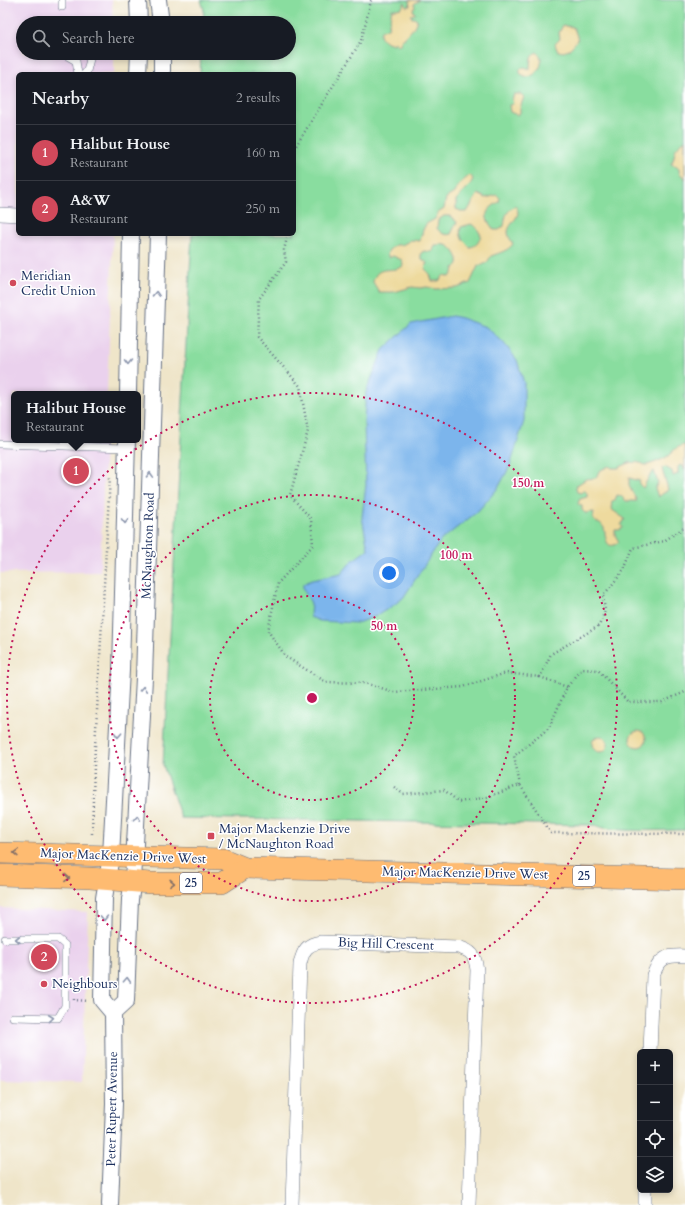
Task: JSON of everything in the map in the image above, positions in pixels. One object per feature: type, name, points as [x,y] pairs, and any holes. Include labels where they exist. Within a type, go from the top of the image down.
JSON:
[{"type":"main road","name":"Major MacKenzie Drive West","points":[[0,853],[222,859],[245,868],[685,879]]},
{"type":"main road","name":"Major MacKenzie Drive West","points":[[0,876],[222,883],[245,868]]},
{"type":"street","points":[[138,0],[139,16]]},
{"type":"street","points":[[158,0],[160,16]]},
{"type":"street","points":[[138,72],[139,60]]},
{"type":"street","points":[[162,60],[162,72]]},
{"type":"street","points":[[0,214],[16,215]]},
{"type":"street","points":[[128,391],[131,236]]},
{"type":"street","name":"McNaughton Road","points":[[134,881],[144,678],[158,236]]},
{"type":"street","name":"McNaughton Road","points":[[108,880],[111,856],[121,670],[127,444]]},
{"type":"street","points":[[108,880],[104,898],[102,1000],[113,1014],[126,1001],[130,899],[134,881]]},
{"type":"street","name":"Big Hill Crescent","points":[[292,1205],[300,964],[306,948],[311,944],[321,942],[458,947],[468,949],[474,957],[477,970],[470,1205]]},
{"type":"street","points":[[650,1049],[653,975],[656,967],[661,960],[668,956],[685,956]]},
{"type":"street","name":"Peter Rupert Avenue","points":[[110,1205],[114,1104],[113,1014]]},
{"type":"street","points":[[645,1205],[646,1193]]},
{"type":"lane","points":[[74,60],[76,61],[78,72]]},
{"type":"lane","points":[[86,72],[90,60]]},
{"type":"lane","points":[[0,444],[127,444]]},
{"type":"lane","points":[[5,939],[58,939],[65,945],[65,1006],[58,1018],[13,1017]]},
{"type":"path","points":[[296,146],[360,42],[372,0]]},
{"type":"path","points":[[288,236],[284,250],[286,262],[259,299],[257,337],[300,386],[308,431],[290,495],[311,519],[313,545],[278,584],[268,631],[286,657],[326,682],[365,683],[394,692],[463,687],[506,672],[540,676],[567,687]]},
{"type":"path","points":[[92,834],[94,765],[110,473]]},
{"type":"path","points":[[540,676],[551,654],[599,626],[605,611],[603,596],[624,570],[633,548],[664,541],[685,527]]},
{"type":"path","points":[[685,692],[662,702],[628,702],[598,670],[582,669],[567,687],[549,728],[514,756],[520,785],[550,833],[685,834]]},
{"type":"path","points":[[394,787],[403,794],[444,790],[459,802],[488,797],[520,785]]},
{"type":"shaded area","points":[[0,0],[112,0],[113,16],[16,16],[16,60],[114,60],[114,72],[16,72],[16,236],[113,236],[107,391],[11,391],[11,443],[105,443],[100,572],[0,573]]},
{"type":"shaded area","points":[[0,908],[88,912],[82,1082],[0,1080]]},
{"type":"green space","points":[[201,0],[685,0],[685,830],[625,830],[602,828],[595,825],[181,818],[163,765],[192,236],[296,236],[296,72],[200,72],[201,60],[296,60],[296,16],[204,16],[204,10]]},
{"type":"sand","points":[[409,0],[420,0],[414,4],[415,7],[413,10],[415,14],[411,15],[412,18],[416,18],[417,20],[413,28],[398,45],[395,42],[394,44],[385,41],[380,34],[381,31],[388,28],[392,9],[402,8],[405,2],[406,7],[410,6]]},
{"type":"sand","points":[[563,25],[574,28],[578,39],[569,49],[561,52],[557,50],[555,44],[560,39],[559,33]]},
{"type":"sand","points":[[537,52],[541,60],[539,69],[533,75],[524,77],[520,73],[520,69],[524,67],[530,69],[530,61]]},
{"type":"sand","points":[[514,94],[521,94],[524,97],[520,108],[520,113],[517,115],[510,112],[509,105],[513,104],[512,100]]},
{"type":"sand","points":[[685,140],[685,179],[679,172],[677,166],[671,164],[676,148]]},
{"type":"sand","points":[[470,175],[473,179],[470,185],[456,200],[456,209],[463,212],[467,212],[478,194],[486,198],[497,195],[500,198],[499,202],[490,208],[487,214],[488,221],[494,230],[499,230],[504,226],[506,214],[515,206],[518,213],[508,232],[513,244],[506,250],[491,256],[487,262],[478,266],[470,283],[457,288],[436,289],[427,287],[412,287],[394,292],[379,292],[373,282],[375,276],[382,271],[403,266],[402,260],[393,256],[389,258],[387,254],[389,250],[395,245],[402,245],[411,240],[420,241],[426,224],[435,219],[438,213],[444,209],[446,198],[454,193],[458,185]],"holes":[[[444,216],[450,216],[457,222],[451,234],[443,234],[437,228],[438,220]],[[471,224],[476,227],[481,235],[476,245],[470,247],[464,240],[460,233],[461,227]],[[435,245],[447,246],[450,247],[458,258],[458,263],[450,277],[444,275],[439,281],[432,281],[430,274],[425,269],[427,263],[421,258],[421,253],[424,251],[433,251]]]},
{"type":"sand","points":[[685,445],[685,470],[683,466],[680,465],[678,467],[678,474],[673,476],[672,471],[665,467],[662,468],[668,490],[658,497],[655,488],[658,483],[654,471],[643,488],[639,484],[640,481],[629,478],[629,486],[637,501],[626,501],[621,496],[617,495],[615,500],[612,501],[611,509],[625,519],[621,525],[623,528],[615,530],[615,535],[619,542],[614,545],[609,544],[607,542],[604,528],[600,523],[593,519],[594,512],[585,513],[582,510],[582,506],[579,505],[578,503],[580,499],[587,497],[587,493],[584,490],[581,493],[577,492],[577,485],[586,479],[596,478],[599,471],[609,466],[612,468],[618,468],[631,462],[648,465],[665,458],[676,448]]},
{"type":"sand","points":[[638,731],[644,733],[646,739],[644,745],[638,747],[632,745],[630,739],[632,733]]},
{"type":"sand","points":[[600,736],[607,741],[608,744],[603,751],[600,752],[593,747],[592,744],[597,737]]},
{"type":"water","points":[[452,316],[486,327],[503,342],[517,360],[524,383],[524,421],[510,466],[498,488],[477,512],[441,540],[403,598],[376,616],[357,623],[320,621],[310,617],[311,603],[303,589],[303,584],[312,580],[341,574],[352,561],[368,549],[362,517],[366,485],[364,422],[366,392],[383,350],[411,324]]},
{"type":"place","name":"Meridian Credit Union","points":[[13,283]]},
{"type":"place","name":"Halibut House","points":[[76,471]]},
{"type":"place","name":"Major Mackenzie Drive / McNaughton Road","points":[[211,836]]},
{"type":"place","name":"A&W","points":[[44,957]]},
{"type":"place","name":"Neighbours","points":[[44,984]]}]
